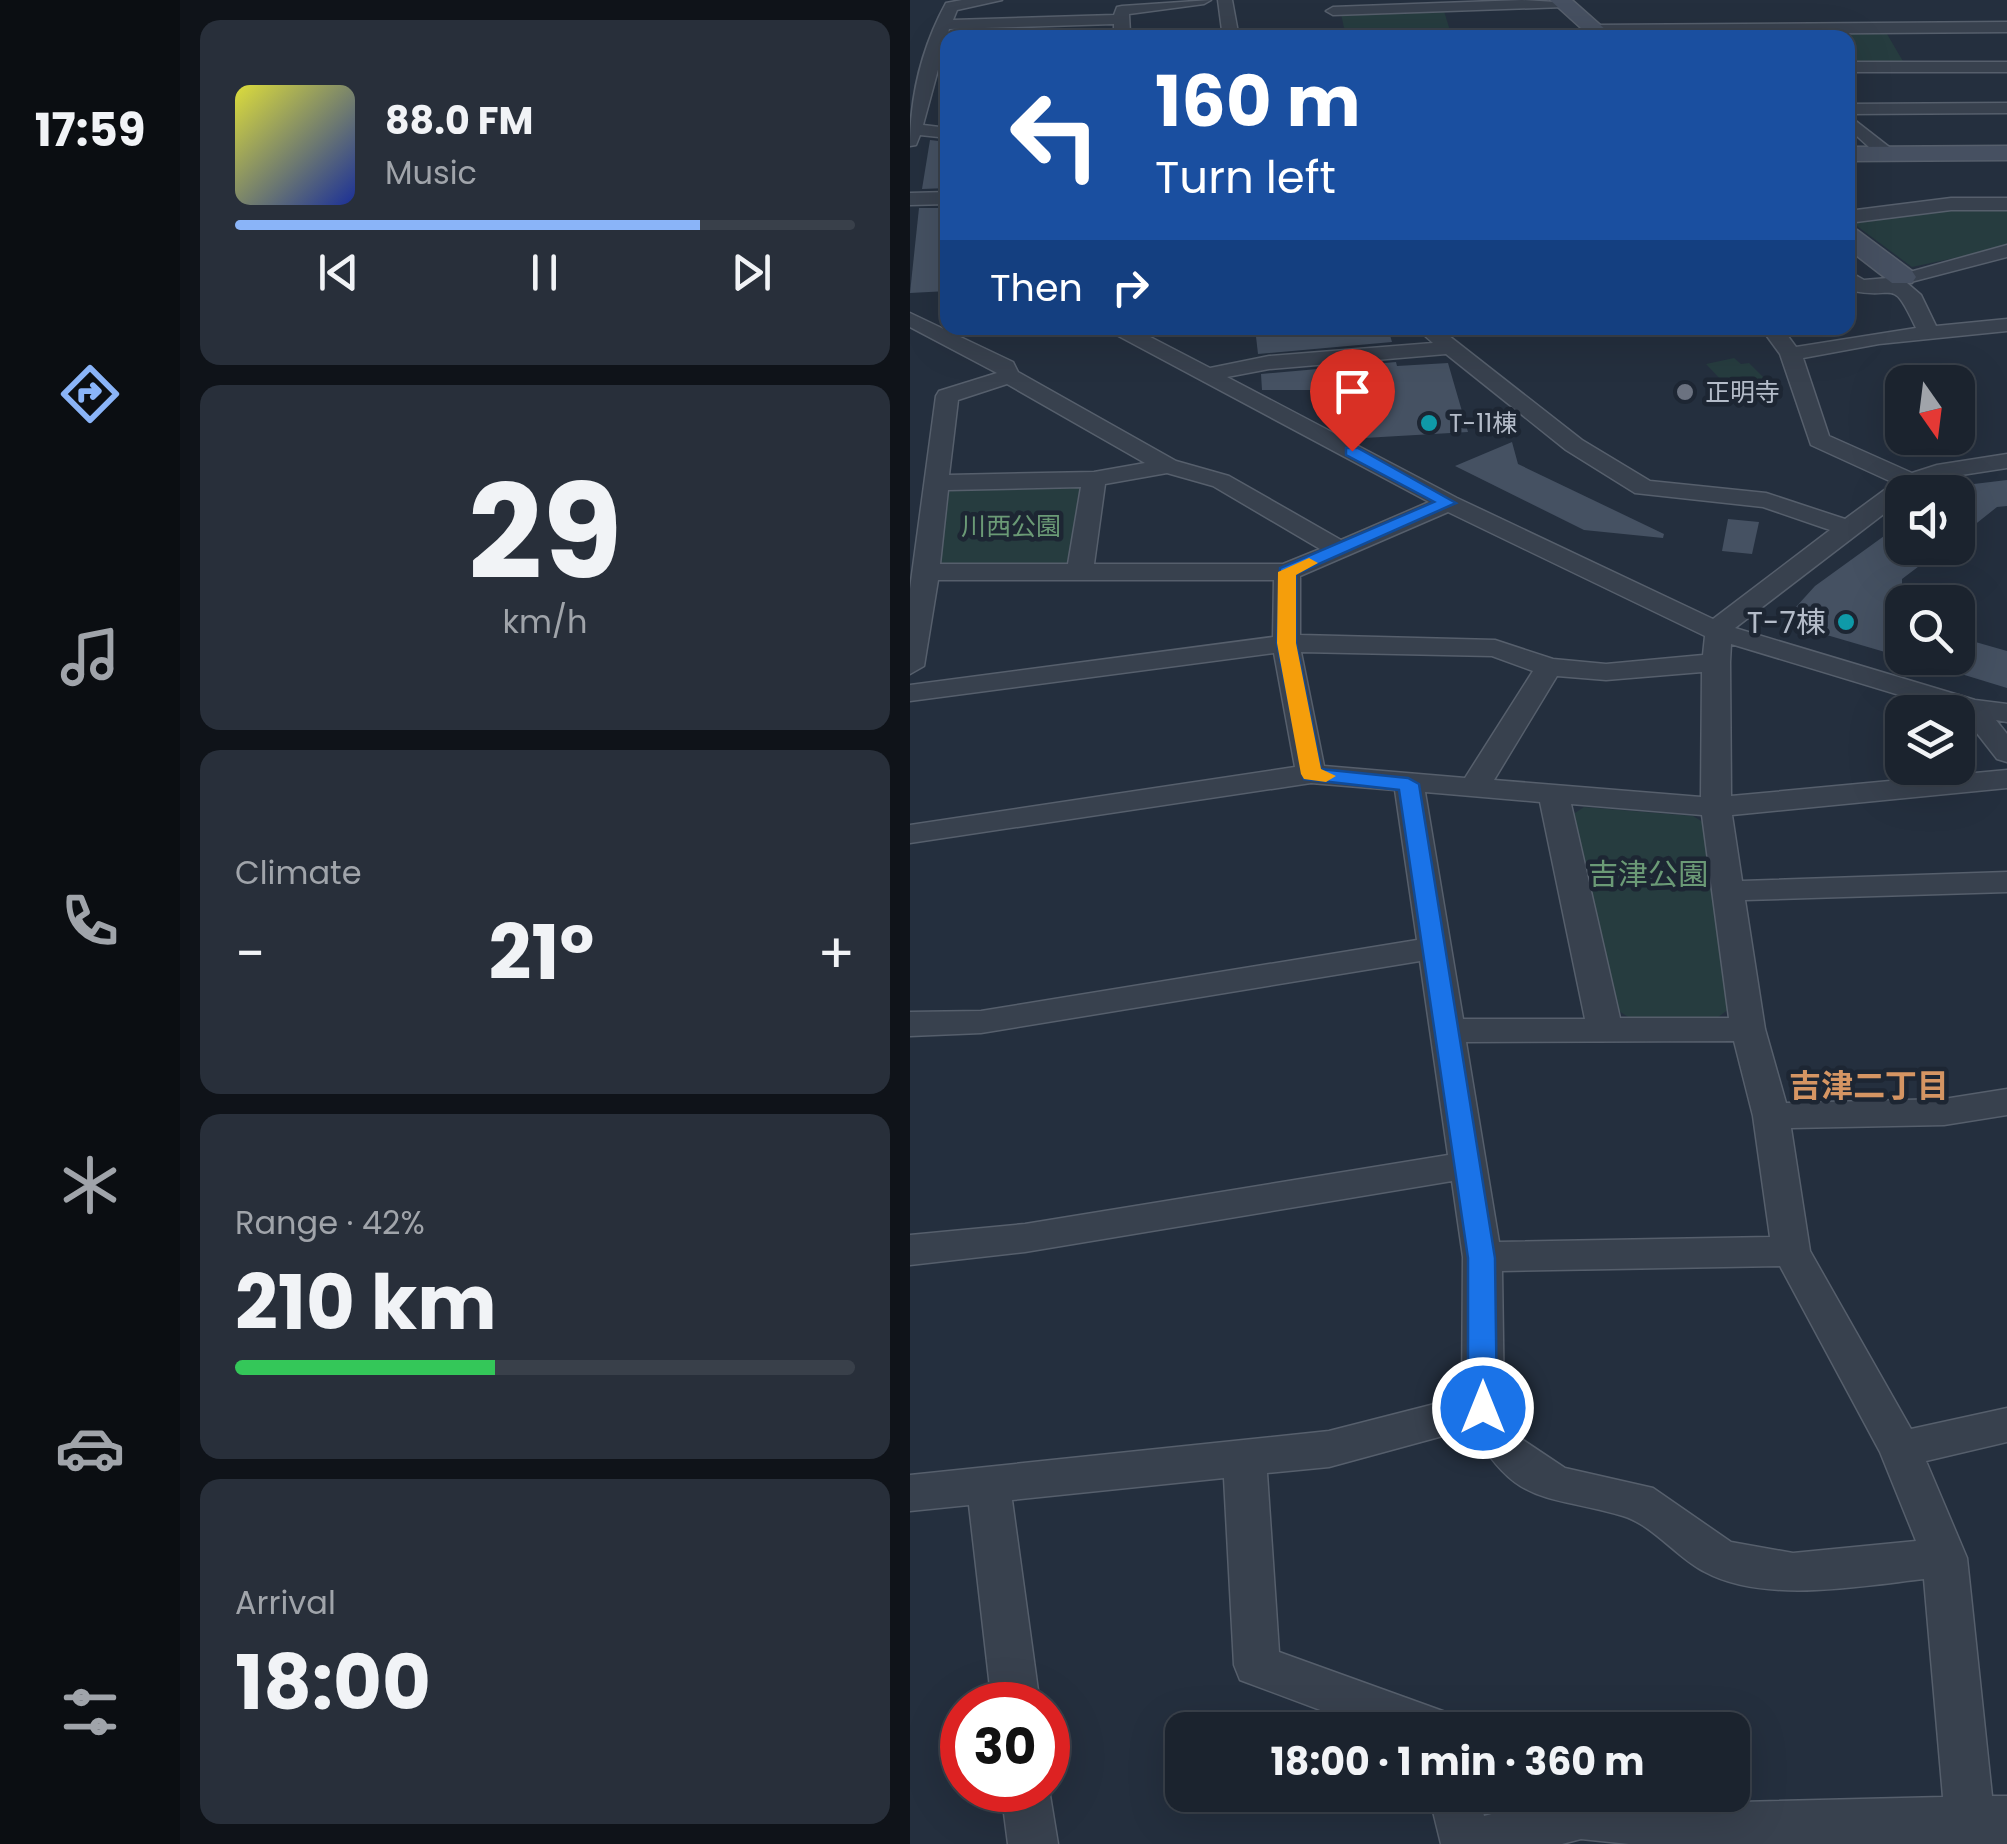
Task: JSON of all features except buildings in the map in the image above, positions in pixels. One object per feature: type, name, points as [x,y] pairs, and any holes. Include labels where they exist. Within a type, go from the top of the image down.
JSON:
[{"type":"street","points":[[943,30],[951,6],[996,0]]},
{"type":"street","points":[[1028,0],[1042,22]]},
{"type":"street","points":[[1122,30],[1122,10],[1204,0]]},
{"type":"street","points":[[1225,0],[1230,30]]},
{"type":"street","points":[[1334,13],[1562,2],[1595,30]]},
{"type":"street","points":[[1726,14],[1741,30]]},
{"type":"street","points":[[944,25],[1122,19]]},
{"type":"street","points":[[1855,30],[2007,27]]},
{"type":"street","points":[[940,52],[911,133],[940,133]]},
{"type":"street","points":[[1855,67],[2007,67]]},
{"type":"street","points":[[1855,109],[2007,108]]},
{"type":"street","points":[[1855,126],[1887,154]]},
{"type":"street","points":[[1855,154],[2007,153]]},
{"type":"street","points":[[910,199],[940,198]]},
{"type":"street","points":[[1855,216],[1951,204],[2007,204]]},
{"type":"street","points":[[1855,242],[1911,295],[1929,332]]},
{"type":"street","points":[[1855,283],[1860,286],[1898,280],[2007,252]]},
{"type":"street","points":[[910,319],[921,327],[940,329]]},
{"type":"street","points":[[1791,354],[1929,332],[2007,325]]},
{"type":"street","points":[[957,335],[1006,367],[1009,376],[1168,466],[1221,481],[1340,550]]},
{"type":"street","points":[[1131,335],[1448,503],[1719,632],[1929,695]]},
{"type":"street","points":[[1435,335],[1574,445],[1644,488],[1766,500],[1851,530]]},
{"type":"street","points":[[1777,335],[1791,354],[1818,440],[1896,475]]},
{"type":"street","points":[[1210,376],[1243,364],[1403,357],[1450,347]]},
{"type":"street","points":[[910,666],[926,572],[947,396],[1009,376]]},
{"type":"street","points":[[1929,475],[2007,461]]},
{"type":"street","points":[[938,483],[1094,480],[1168,466]]},
{"type":"street","points":[[1080,572],[1094,480]]},
{"type":"street","points":[[926,572],[1287,572],[1448,503]]},
{"type":"street","points":[[1459,1812],[1467,1844],[1581,1815],[1698,1827],[1989,1821],[1945,1558],[1900,1449],[1791,1251],[1770,1116],[1748,1029],[1716,807],[1719,632],[1727,618],[1885,503]]},
{"type":"street","points":[[1287,572],[1286,643],[1311,774]]},
{"type":"street","points":[[910,693],[1286,643],[1496,648],[1549,666],[1606,672],[1716,662]]},
{"type":"street","points":[[1473,789],[1549,666]]},
{"type":"street","points":[[1975,708],[2007,713]]},
{"type":"street","points":[[1975,712],[2007,753]]},
{"type":"street","points":[[910,834],[1311,774],[1716,807],[2007,779]]},
{"type":"street","points":[[1408,784],[1482,1258],[1483,1408],[1508,1454],[1555,1484],[1638,1501],[1721,1559],[1793,1573],[1945,1558]]},
{"type":"street","points":[[1554,795],[1605,1030]]},
{"type":"street","points":[[1726,891],[2007,882]]},
{"type":"street","points":[[910,1024],[981,1022],[1434,948]]},
{"type":"street","points":[[1448,1031],[1748,1029]]},
{"type":"street","points":[[1770,1116],[1944,1112],[2007,1102]]},
{"type":"street","points":[[910,1250],[1025,1238],[1466,1165]]},
{"type":"street","points":[[1482,1258],[1791,1251]]},
{"type":"street","points":[[910,1493],[1329,1449],[1483,1408]]},
{"type":"street","points":[[1900,1449],[2007,1426]]},
{"type":"street","points":[[1244,1458],[1257,1664],[1386,1712]]},
{"type":"street","points":[[988,1484],[1013,1682]]},
{"type":"street","points":[[1029,1812],[1033,1844]]},
{"type":"green space","points":[[1444,11],[1450,30],[1344,30],[1341,14]]},
{"type":"green space","points":[[1855,33],[1887,34],[1904,63],[1855,65]]},
{"type":"green space","points":[[1953,207],[2007,207],[2007,247],[1912,267],[1855,223]]},
{"type":"green space","points":[[1734,358],[1741,364],[1749,363],[1778,392],[1738,398],[1706,364]]},
{"type":"green space","name":"川西公園","points":[[1077,485],[1085,489],[1073,561],[1063,565],[950,566],[940,562],[949,492],[958,488]]},
{"type":"green space","name":"吉津公園","points":[[1584,807],[1693,816],[1703,822],[1729,1009],[1717,1018],[1628,1017],[1616,1009],[1572,815]]},
{"type":"slow traffic","points":[[1309,563],[1287,572],[1286,643],[1311,774],[1326,776]]},
{"type":"place","name":"正明寺","points":[[1685,392]]},
{"type":"place","name":"T-11棟","points":[[1429,423]]},
{"type":"place","name":"T-7棟","points":[[1846,622]]},
{"type":"district","name":"吉津二丁目","points":[[1869,1085]]},
{"type":"route","points":[[1352,451],[1448,503],[1287,572],[1286,643],[1311,774],[1408,784],[1482,1258],[1483,1408]]}]
